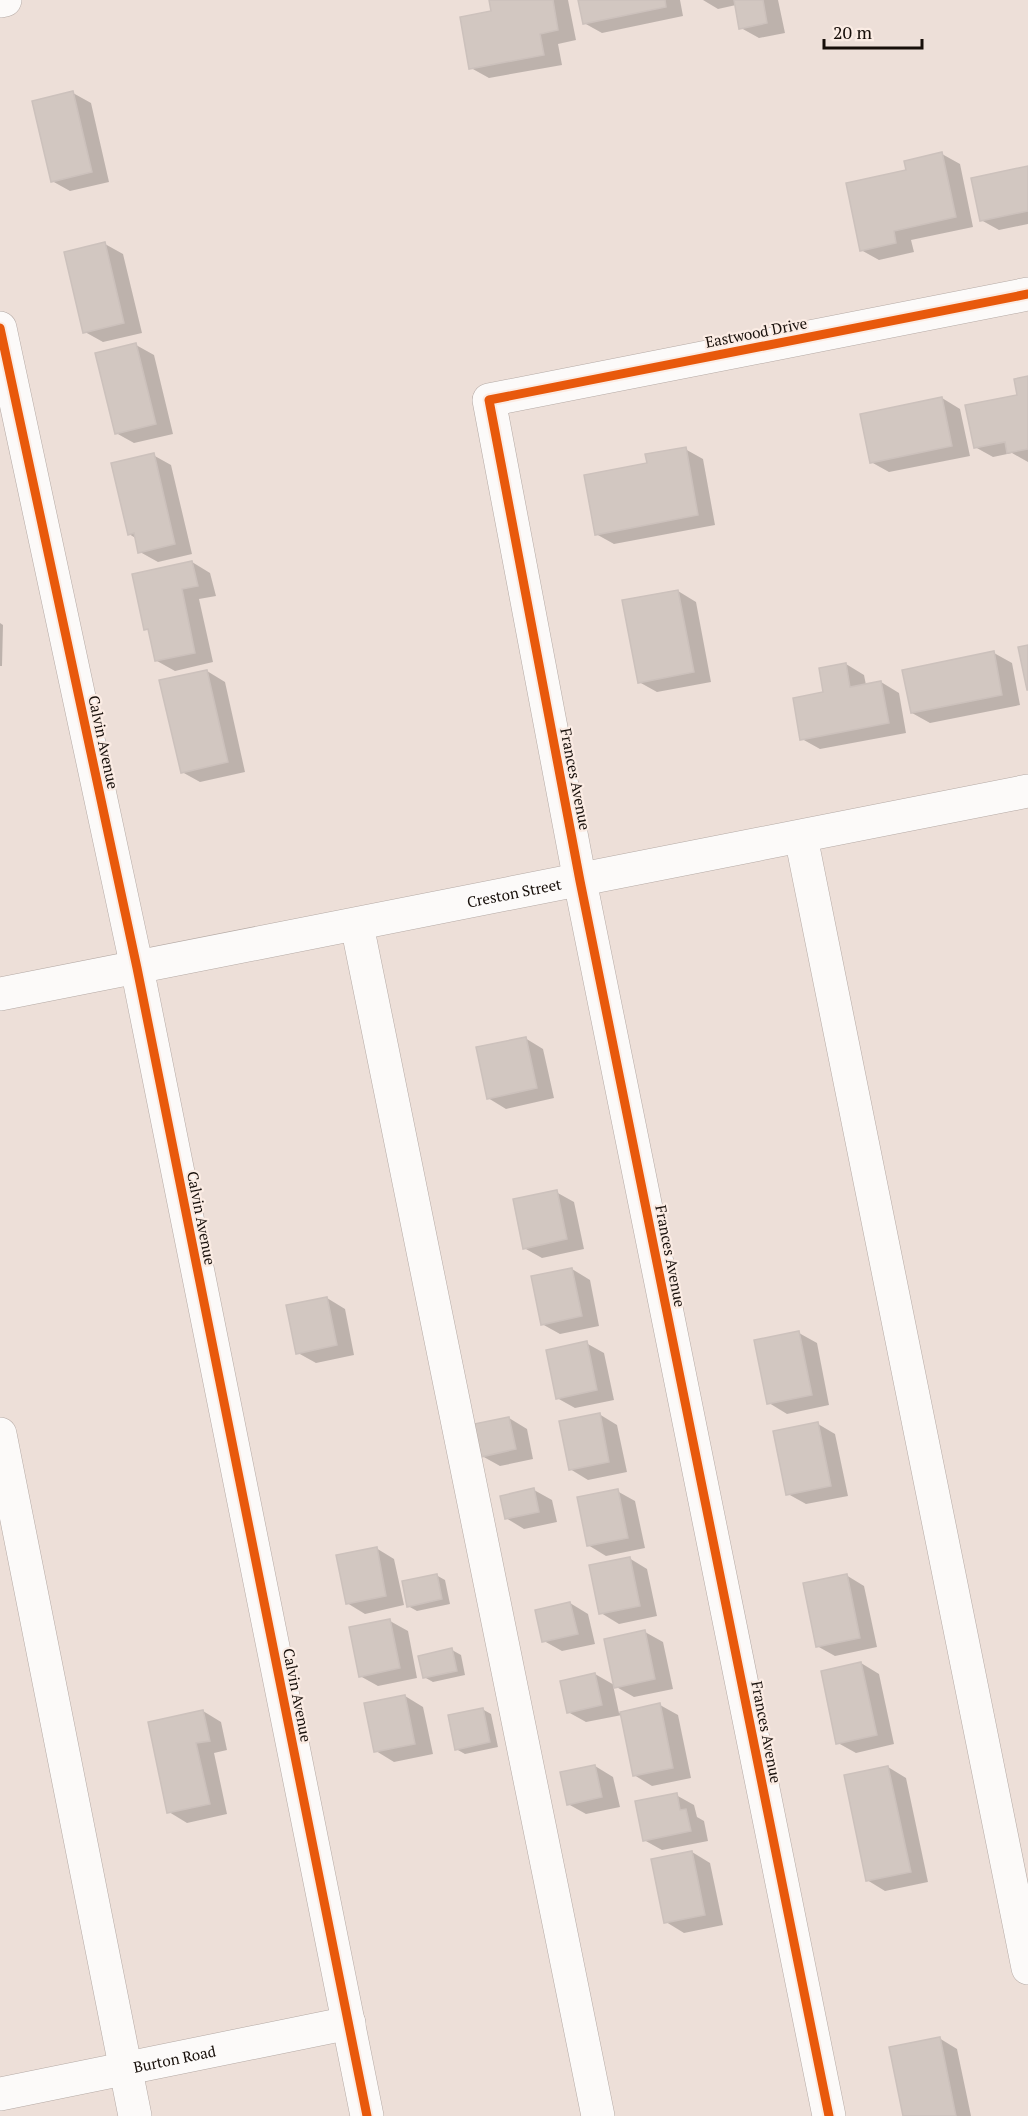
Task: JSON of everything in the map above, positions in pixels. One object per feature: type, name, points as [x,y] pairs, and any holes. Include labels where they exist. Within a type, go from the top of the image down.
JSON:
[{"type":"street","points":[[0,1],[5,0]]},
{"type":"street","name":"Eastwood Drive","points":[[489,400],[1028,294]]},
{"type":"street","name":"Calvin Avenue","points":[[0,328],[6,393],[137,968],[367,2116]]},
{"type":"street","name":"Frances Avenue","points":[[489,400],[580,881],[829,2116]]},
{"type":"street","name":"Creston Street","points":[[0,994],[801,837],[1026,800]]},
{"type":"street","points":[[801,837],[1028,1968]]},
{"type":"street","points":[[357,924],[598,2116]]},
{"type":"street","points":[[0,1434],[135,2116]]},
{"type":"street","name":"Burton Road","points":[[0,2094],[348,2023]]},
{"type":"building","points":[[489,0],[553,0],[558,30],[540,34],[544,55],[469,69],[460,17],[491,11]]},
{"type":"building","points":[[578,0],[665,0],[666,7],[583,24]]},
{"type":"building","points":[[734,0],[763,0],[767,23],[739,29]]},
{"type":"building","points":[[73,91],[92,172],[51,182],[32,101]]},
{"type":"building","points":[[942,152],[956,217],[894,231],[896,243],[860,251],[846,183],[906,170],[904,161]]},
{"type":"building","points":[[1028,166],[1028,211],[980,221],[971,178]]},
{"type":"building","points":[[105,242],[124,323],[83,333],[64,252]]},
{"type":"building","points":[[136,343],[156,424],[115,434],[95,353]]},
{"type":"building","points":[[1028,376],[1028,449],[1007,453],[1005,442],[974,448],[965,405],[1017,395],[1014,379]]},
{"type":"building","points":[[942,397],[952,446],[870,463],[860,414]]},
{"type":"building","points":[[686,447],[698,515],[595,535],[584,475],[647,463],[645,454]]},
{"type":"building","points":[[154,453],[175,544],[138,553],[134,533],[128,535],[111,463]]},
{"type":"building","points":[[192,561],[198,586],[182,589],[195,653],[155,661],[148,629],[144,630],[132,574]]},
{"type":"building","points":[[678,590],[694,672],[638,683],[622,600]]},
{"type":"building","points":[[1028,645],[1028,690],[1027,690],[1018,647]]},
{"type":"building","points":[[994,651],[1002,695],[911,713],[902,670]]},
{"type":"building","points":[[846,663],[850,687],[881,681],[889,723],[800,740],[793,698],[823,692],[819,668]]},
{"type":"building","points":[[207,670],[228,762],[181,773],[159,680]]},
{"type":"building","points":[[526,1037],[537,1088],[487,1099],[476,1047]]},
{"type":"building","points":[[557,1190],[567,1239],[523,1249],[513,1199]]},
{"type":"building","points":[[572,1268],[582,1316],[541,1325],[531,1276]]},
{"type":"building","points":[[327,1297],[337,1345],[296,1354],[286,1305]]},
{"type":"building","points":[[799,1331],[812,1395],[767,1404],[754,1340]]},
{"type":"building","points":[[587,1341],[597,1390],[556,1399],[546,1350]]},
{"type":"building","points":[[600,1413],[609,1462],[569,1470],[559,1421]]},
{"type":"building","points":[[509,1417],[516,1449],[481,1457],[474,1424]]},
{"type":"building","points":[[818,1422],[831,1486],[786,1495],[773,1431]]},
{"type":"building","points":[[534,1488],[539,1512],[505,1519],[500,1496]]},
{"type":"building","points":[[618,1489],[628,1538],[587,1546],[577,1497]]},
{"type":"building","points":[[377,1547],[386,1596],[346,1604],[336,1555]]},
{"type":"building","points":[[630,1557],[640,1606],[599,1614],[589,1565]]},
{"type":"building","points":[[437,1574],[442,1599],[407,1607],[402,1581]]},
{"type":"building","points":[[847,1574],[860,1638],[816,1647],[803,1583]]},
{"type":"building","points":[[570,1602],[578,1634],[542,1642],[535,1610]]},
{"type":"building","points":[[390,1619],[400,1668],[359,1677],[349,1627]]},
{"type":"building","points":[[645,1630],[655,1679],[614,1688],[604,1639]]},
{"type":"building","points":[[452,1648],[457,1671],[423,1678],[418,1656]]},
{"type":"building","points":[[861,1662],[877,1735],[836,1744],[821,1671]]},
{"type":"building","points":[[595,1673],[602,1705],[567,1713],[560,1681]]},
{"type":"building","points":[[405,1695],[415,1744],[374,1752],[364,1703]]},
{"type":"building","points":[[660,1703],[673,1768],[633,1776],[620,1712]]},
{"type":"building","points":[[483,1708],[490,1742],[455,1750],[448,1715]]},
{"type":"building","points":[[203,1710],[210,1741],[196,1743],[210,1804],[167,1813],[148,1722]]},
{"type":"building","points":[[595,1765],[602,1797],[567,1805],[560,1772]]},
{"type":"building","points":[[888,1766],[911,1872],[866,1881],[844,1775]]},
{"type":"building","points":[[677,1793],[680,1810],[686,1809],[691,1831],[643,1841],[635,1801]]},
{"type":"building","points":[[692,1851],[705,1915],[664,1923],[651,1859]]},
{"type":"building","points":[[940,2037],[956,2116],[903,2116],[889,2047]]},
{"type":"cycle path","points":[[829,2116],[580,881],[489,400],[1028,294]]},
{"type":"cycle path","points":[[0,328],[137,968],[367,2116]]}]
